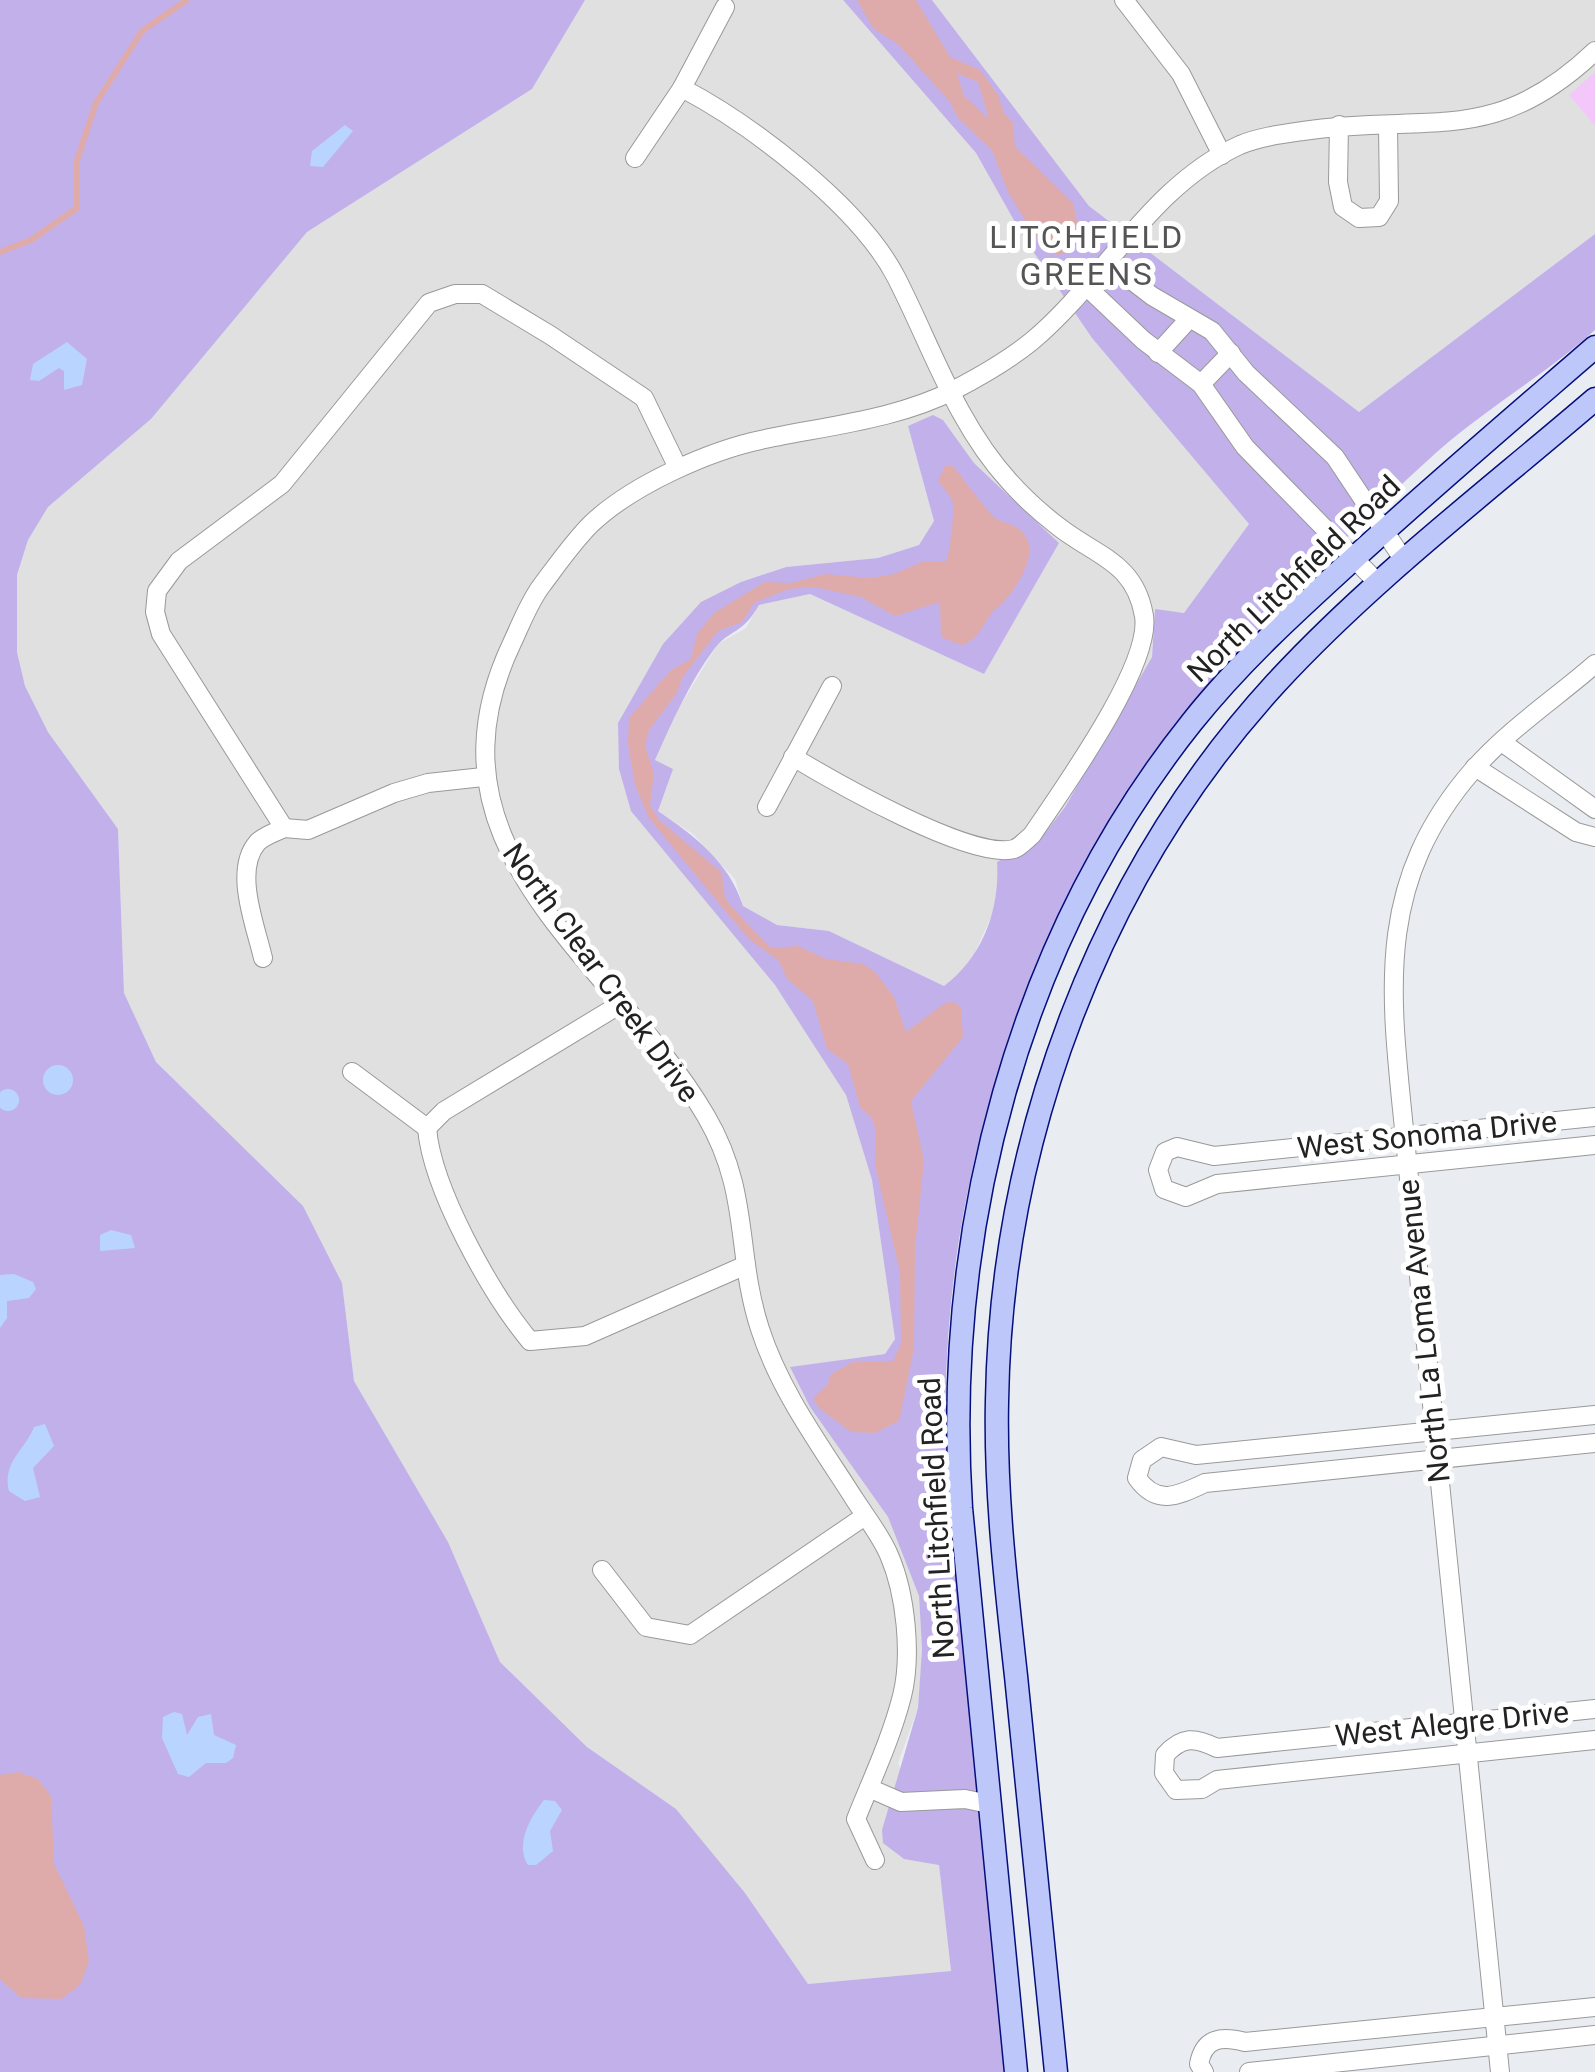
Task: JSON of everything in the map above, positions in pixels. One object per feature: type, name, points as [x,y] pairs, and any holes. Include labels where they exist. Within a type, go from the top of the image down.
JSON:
[{"type":"main road","name":"North Litchfield Road","points":[[1016,2072],[988,1804],[956,1416],[969,1248],[1002,1098],[1066,931],[1122,826],[1168,752],[1272,634],[1386,528],[1595,347]]},
{"type":"main road","name":"North Litchfield Road","points":[[1056,2072],[998,1470],[1000,1338],[1016,1210],[1068,1022],[1151,854],[1194,789],[1275,684],[1380,584],[1595,399]]},
{"type":"street","points":[[1124,0],[1180,74],[1222,155]]},
{"type":"street","points":[[634,158],[682,88],[726,6]]},
{"type":"street","name":"North Clear Creek Drive","points":[[876,1860],[856,1819],[904,1690],[904,1622],[890,1556],[779,1379],[758,1325],[746,1266],[739,1194],[725,1152],[704,1112],[503,845],[484,777],[484,726],[497,674],[536,592],[593,522],[678,468],[756,440],[840,426],[951,392],[1032,342],[1168,195],[1243,143],[1340,125],[1494,117],[1537,97],[1595,51]]},
{"type":"street","points":[[682,88],[760,137],[836,202],[893,272],[978,441],[1009,482],[1060,529],[1117,563],[1144,613],[1146,642],[1127,684],[1044,818],[1014,849],[982,848],[935,831],[793,758]]},
{"type":"street","points":[[1340,125],[1338,182],[1342,208],[1359,218],[1380,217],[1390,202],[1388,125]]},
{"type":"street","points":[[1108,262],[1188,320],[1212,330],[1334,457],[1386,528],[1405,562]]},
{"type":"street","points":[[1085,285],[1158,353],[1200,384],[1246,447],[1380,584]]},
{"type":"street","points":[[284,828],[161,634],[155,612],[156,591],[180,561],[282,484],[429,304],[456,294],[482,294],[550,335],[644,398],[678,468]]},
{"type":"street","points":[[1158,353],[1188,320]]},
{"type":"street","points":[[1200,384],[1231,353]]},
{"type":"street","name":"North La Loma Avenue","points":[[1500,2072],[1390,988],[1400,903],[1416,857],[1436,818],[1475,767],[1595,664]]},
{"type":"street","points":[[767,807],[832,686]]},
{"type":"street","points":[[1475,767],[1590,836],[1595,809],[1503,744]]},
{"type":"street","points":[[262,958],[246,879],[249,858],[258,842],[284,828],[308,830],[348,810],[428,782],[484,777]]},
{"type":"street","points":[[427,1128],[444,1111],[619,1004]]},
{"type":"street","points":[[352,1072],[427,1128],[430,1158],[500,1305],[530,1341],[585,1336],[746,1266]]},
{"type":"street","name":"West Sonoma Drive","points":[[1595,1121],[1214,1156],[1177,1147],[1165,1152],[1158,1170],[1164,1190],[1186,1198],[1217,1184],[1595,1145]]},
{"type":"street","name":"West Sonoma Drive","points":[[1260,1152],[1263,1179]]},
{"type":"street","points":[[1595,1415],[1196,1455],[1161,1447],[1142,1460],[1137,1478],[1148,1494],[1166,1499],[1204,1483],[1595,1443]]},
{"type":"street","points":[[1283,1446],[1286,1475]]},
{"type":"street","points":[[602,1570],[646,1627],[690,1635],[864,1516]]},
{"type":"street","name":"West Alegre Drive","points":[[1595,1709],[1217,1748],[1197,1738],[1177,1742],[1164,1755],[1164,1773],[1176,1790],[1202,1789],[1217,1780],[1595,1740]]},
{"type":"street","name":"West Alegre Drive","points":[[1309,1738],[1313,1770]]},
{"type":"street","points":[[868,1788],[901,1802],[965,1798],[988,1804]]},
{"type":"street","points":[[1204,2072],[1199,2064],[1201,2052],[1215,2040],[1245,2042],[1595,2006]]},
{"type":"street","points":[[1338,2032],[1342,2061]]},
{"type":"street","points":[[1249,2072],[1595,2035]]},
{"type":"shaded area","points":[[0,0],[585,0],[532,89],[307,232],[151,419],[48,507],[28,540],[17,575],[17,652],[25,686],[48,732],[118,829],[124,993],[156,1062],[303,1206],[342,1283],[354,1381],[448,1542],[500,1662],[587,1747],[676,1809],[745,1893],[808,1984],[951,1971],[939,1865],[904,1859],[883,1843],[882,1830],[918,1708],[922,1649],[919,1596],[888,1517],[810,1407],[790,1367],[885,1354],[895,1339],[872,1180],[846,1095],[775,985],[631,811],[619,769],[618,723],[663,644],[701,602],[741,582],[786,567],[878,558],[919,545],[934,521],[908,426],[933,415],[943,420],[974,463],[1059,543],[984,674],[810,594],[759,605],[706,661],[655,760],[673,769],[658,811],[720,863],[743,906],[777,925],[829,931],[944,986],[969,961],[986,931],[995,897],[997,862],[1042,837],[1065,807],[1152,657],[1155,609],[1184,613],[1249,524],[1092,338],[1024,238],[976,153],[843,0],[932,0],[1089,206],[1359,412],[1595,234],[1595,330],[1457,435],[1409,478],[1323,561],[1207,685],[1114,819],[1073,893],[1037,969],[1007,1048],[982,1129],[964,1211],[952,1295],[946,1414],[952,1518],[1007,2072],[0,2072]]},
{"type":"shaded area","points":[[585,0],[843,0],[976,153],[1024,238],[1092,338],[1249,524],[1184,613],[1155,610],[1152,657],[1065,807],[1042,837],[997,862],[1000,897],[968,968],[944,986],[829,931],[777,925],[743,906],[735,879],[693,834],[658,811],[672,770],[655,760],[675,714],[718,644],[746,628],[759,605],[810,594],[984,674],[1059,543],[974,463],[943,420],[908,426],[934,521],[919,545],[878,558],[786,567],[741,582],[619,769],[813,1038],[846,1095],[872,1180],[895,1339],[885,1354],[791,1367],[810,1407],[888,1517],[919,1596],[922,1649],[918,1708],[898,1763],[939,1865],[951,1971],[808,1984],[745,1894],[676,1809],[587,1747],[500,1662],[448,1542],[354,1381],[342,1283],[303,1207],[156,1062],[124,993],[118,829],[48,732],[25,686],[17,652],[17,575],[28,540],[48,507],[151,419],[307,232],[532,89]]},
{"type":"shaded area","points":[[857,0],[916,0],[950,57],[980,70],[1013,123],[1015,147],[1073,203],[1079,232],[1068,253],[1056,255],[1034,235],[1008,192],[992,150],[958,118],[950,102],[899,45],[873,28]],"holes":[[[957,73],[978,82],[989,119],[964,96]]]},
{"type":"shaded area","points":[[932,0],[1595,0],[1595,72],[1570,96],[1595,126],[1595,234],[1359,412],[1089,206]]},
{"type":"shaded area","points":[[1595,72],[1595,126],[1569,95]]},
{"type":"shaded area","points":[[945,466],[953,466],[992,515],[1021,530],[1028,542],[1023,574],[973,639],[961,645],[941,637],[940,602],[895,616],[861,597],[814,587],[788,589],[754,603],[742,622],[718,631],[682,678],[677,693],[649,730],[645,745],[654,774],[650,805],[659,820],[721,872],[727,901],[771,948],[798,946],[826,959],[863,964],[875,972],[894,997],[906,1032],[945,1003],[954,1002],[961,1008],[963,1037],[911,1101],[924,1161],[915,1249],[914,1348],[899,1421],[875,1433],[851,1432],[819,1408],[813,1398],[827,1385],[831,1374],[853,1362],[893,1361],[901,1344],[900,1272],[875,1165],[876,1130],[871,1117],[860,1107],[848,1064],[827,1049],[813,1001],[787,979],[779,961],[749,939],[649,818],[635,785],[628,744],[629,718],[671,670],[691,659],[697,634],[714,613],[765,582],[792,583],[825,574],[870,578],[894,574],[924,561],[946,562],[953,507],[951,497],[938,481]]},
{"type":"shaded area","points":[[18,1772],[38,1779],[51,1796],[54,1864],[84,1926],[89,1962],[80,1985],[61,1999],[21,1998],[0,1979],[0,1775]]},
{"type":"sand","points":[[345,125],[353,131],[323,167],[310,166],[312,151]]},
{"type":"sand","points":[[67,342],[87,359],[82,385],[64,390],[64,371],[59,368],[39,381],[30,380],[33,364]]},
{"type":"sand","points":[[58,1065],[72,1074],[73,1080],[64,1094],[58,1095],[44,1086],[43,1080],[52,1066]]},
{"type":"sand","points":[[8,1089],[16,1092],[16,1108],[8,1111],[0,1108],[-3,1100],[0,1092]]},
{"type":"sand","points":[[111,1230],[131,1235],[135,1248],[100,1251],[100,1235]]},
{"type":"sand","points":[[14,1274],[33,1282],[36,1289],[29,1298],[7,1301],[7,1318],[0,1328],[0,1275]]},
{"type":"sand","points":[[45,1424],[54,1446],[33,1468],[40,1497],[25,1501],[9,1491],[9,1472],[34,1427]]},
{"type":"sand","points":[[174,1712],[182,1714],[187,1735],[198,1717],[211,1714],[214,1735],[236,1745],[233,1758],[226,1763],[206,1763],[189,1777],[178,1774],[162,1738],[163,1717]]},
{"type":"sand","points":[[544,1800],[555,1801],[562,1810],[550,1831],[553,1851],[536,1865],[528,1865],[524,1840],[529,1823]]},
{"type":"waterway","points":[[0,252],[31,240],[77,208],[77,160],[96,103],[142,31],[187,0]]},
{"type":"district","name":"LITCHFIELD GREENS","points":[[1087,256]]}]
